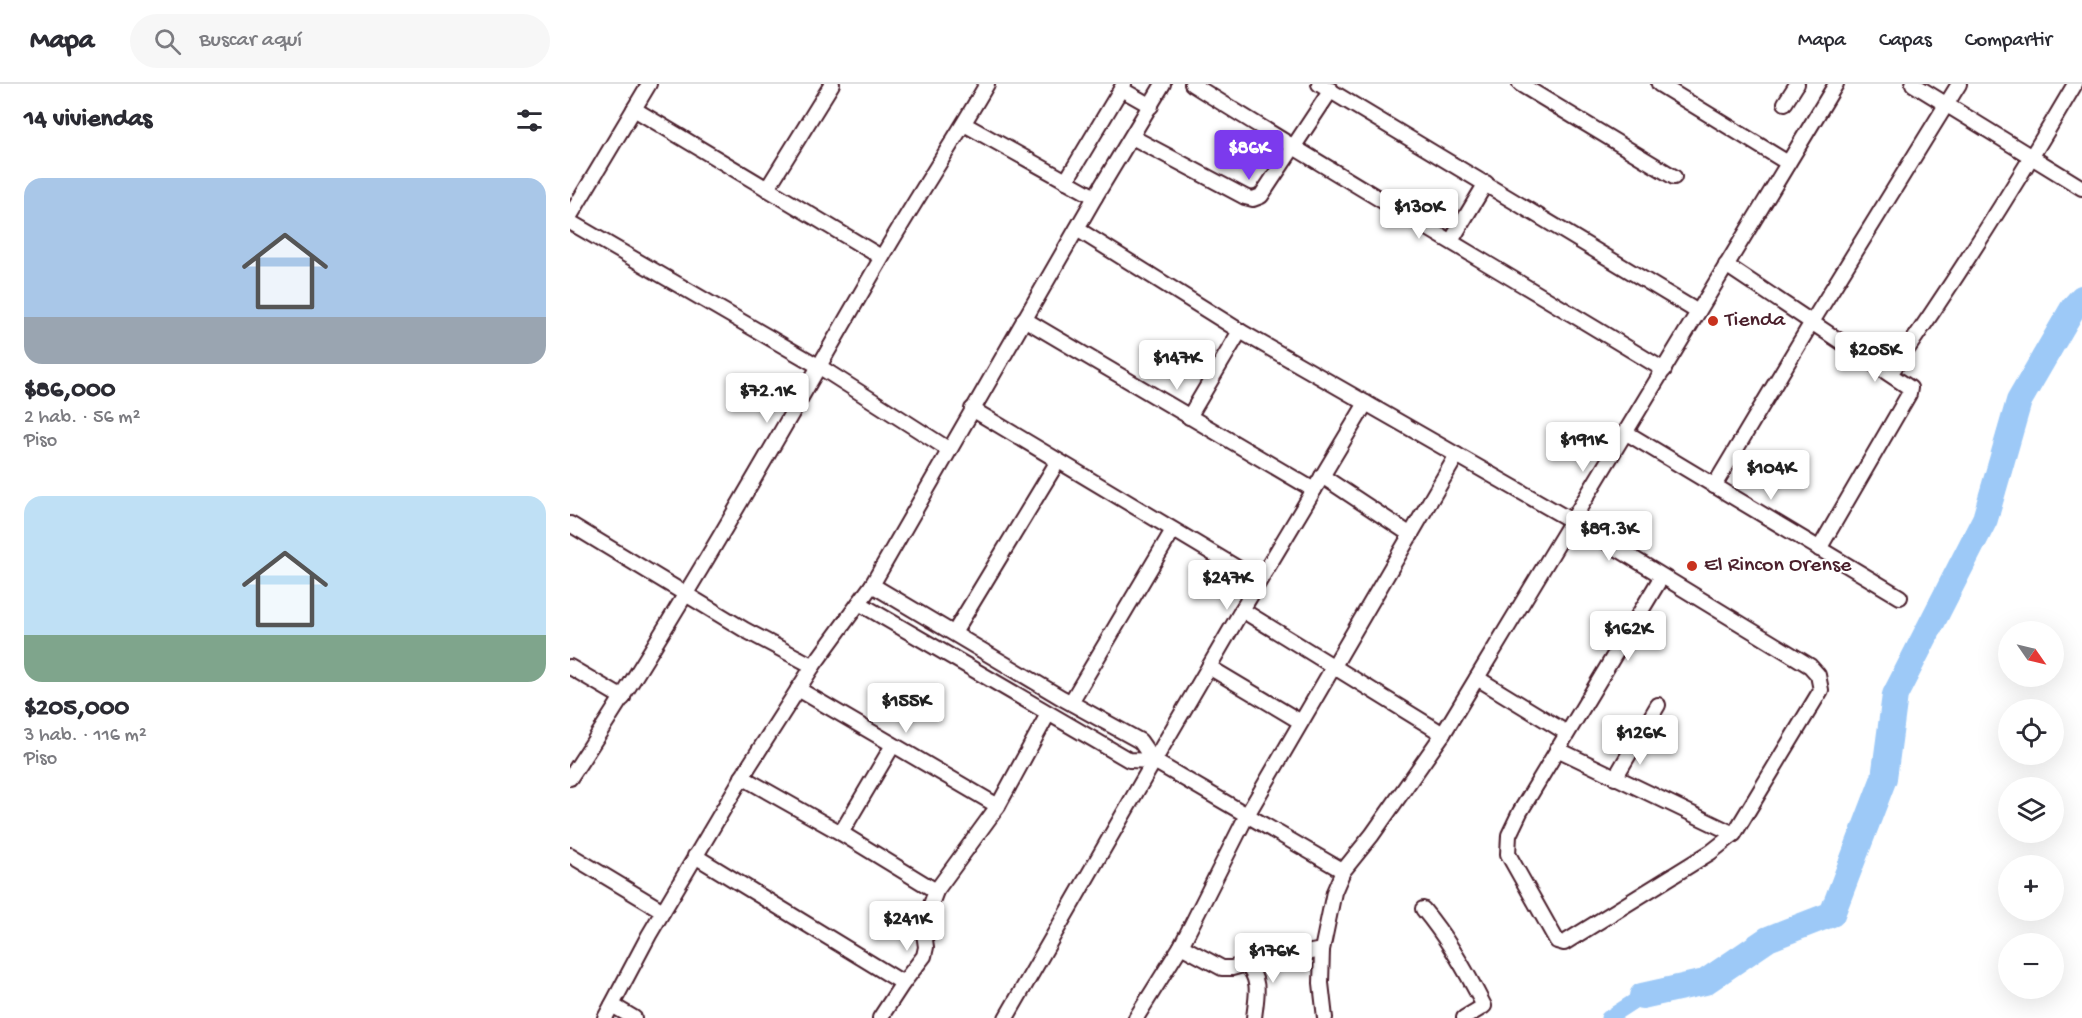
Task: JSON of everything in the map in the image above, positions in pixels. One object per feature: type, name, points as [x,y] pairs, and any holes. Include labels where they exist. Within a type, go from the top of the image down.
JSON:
[{"type":"street","points":[[570,216],[649,84]]},
{"type":"street","points":[[767,189],[832,84]]},
{"type":"street","points":[[570,778],[623,698],[820,367],[881,257],[987,84]]},
{"type":"street","points":[[605,1018],[663,911],[742,777],[813,666],[872,585],[948,449],[1095,197],[1164,84]]},
{"type":"street","points":[[1192,84],[1293,148],[1664,370]]},
{"type":"street","points":[[1520,84],[1674,177]]},
{"type":"street","points":[[1659,84],[1788,163]]},
{"type":"street","points":[[1681,97],[1688,84]]},
{"type":"street","points":[[1785,103],[1797,84]]},
{"type":"street","points":[[1325,1018],[1321,983],[1322,950],[1334,892],[1342,871],[1372,835],[1443,734],[1836,84]]},
{"type":"street","points":[[1913,84],[2082,188]]},
{"type":"street","points":[[1714,486],[1959,84]]},
{"type":"street","points":[[1890,374],[1931,315],[2032,158],[2075,84]]},
{"type":"street","points":[[1065,181],[1123,86],[1151,106]]},
{"type":"street","points":[[1132,137],[1245,197],[1253,199],[1261,196],[1293,148],[1325,87],[1698,312]]},
{"type":"street","points":[[634,109],[881,257]]},
{"type":"street","points":[[964,124],[1095,197]]},
{"type":"street","points":[[1451,241],[1486,183]]},
{"type":"street","points":[[570,222],[820,367],[948,449]]},
{"type":"street","points":[[1077,229],[1240,331],[1572,521],[1810,666],[1818,675],[1821,690],[1734,834],[1712,852],[1564,944],[1557,941],[1508,854],[1509,835],[1513,824],[1557,749],[1662,576]]},
{"type":"street","points":[[1726,265],[1910,388],[1909,394],[1819,549]]},
{"type":"street","points":[[1024,319],[1314,490]]},
{"type":"street","points":[[1190,417],[1240,331]]},
{"type":"street","points":[[1006,1018],[1154,760],[1366,403]]},
{"type":"street","points":[[972,410],[1259,581]]},
{"type":"street","points":[[1625,432],[1899,597]]},
{"type":"street","points":[[1136,1018],[1181,946],[1246,815],[1457,455]]},
{"type":"street","points":[[954,633],[1058,461]]},
{"type":"street","points":[[1322,476],[1411,535]]},
{"type":"street","points":[[570,524],[745,630],[813,666]]},
{"type":"street","points":[[1071,702],[1173,530]]},
{"type":"street","points":[[872,585],[1140,741],[1154,760],[1342,871]]},
{"type":"street","points":[[859,603],[1129,760],[1154,760]]},
{"type":"street","points":[[1242,610],[1443,734]]},
{"type":"street","points":[[1209,667],[1301,722]]},
{"type":"street","points":[[570,668],[623,698]]},
{"type":"street","points":[[1477,678],[1567,733]]},
{"type":"street","points":[[798,689],[998,806]]},
{"type":"street","points":[[1615,778],[1658,705]]},
{"type":"street","points":[[880,1018],[903,983],[924,957],[926,947],[923,926],[936,891],[998,806],[1048,714]]},
{"type":"street","points":[[841,833],[893,745]]},
{"type":"street","points":[[1557,749],[1734,834]]},
{"type":"street","points":[[742,777],[841,833],[936,891]]},
{"type":"street","points":[[570,855],[663,911]]},
{"type":"street","points":[[695,856],[903,983]]},
{"type":"street","points":[[1423,909],[1437,926],[1471,980],[1484,1006],[1464,1018]]},
{"type":"street","points":[[1181,946],[1222,968],[1322,950]]},
{"type":"street","points":[[1246,964],[1254,973],[1257,983],[1254,1018]]},
{"type":"street","points":[[612,1005],[634,1018]]},
{"type":"waterway","points":[[1642,996],[1705,982],[1768,939],[1832,914],[1884,778],[1895,695],[1985,519],[2019,401],[2073,308],[2082,298]]},
{"type":"waterway","points":[[1608,1018],[1642,996]]},
{"type":"place","name":"Tienda","points":[[1713,321]]},
{"type":"place","name":"El Rincon Orense","points":[[1692,566]]}]
